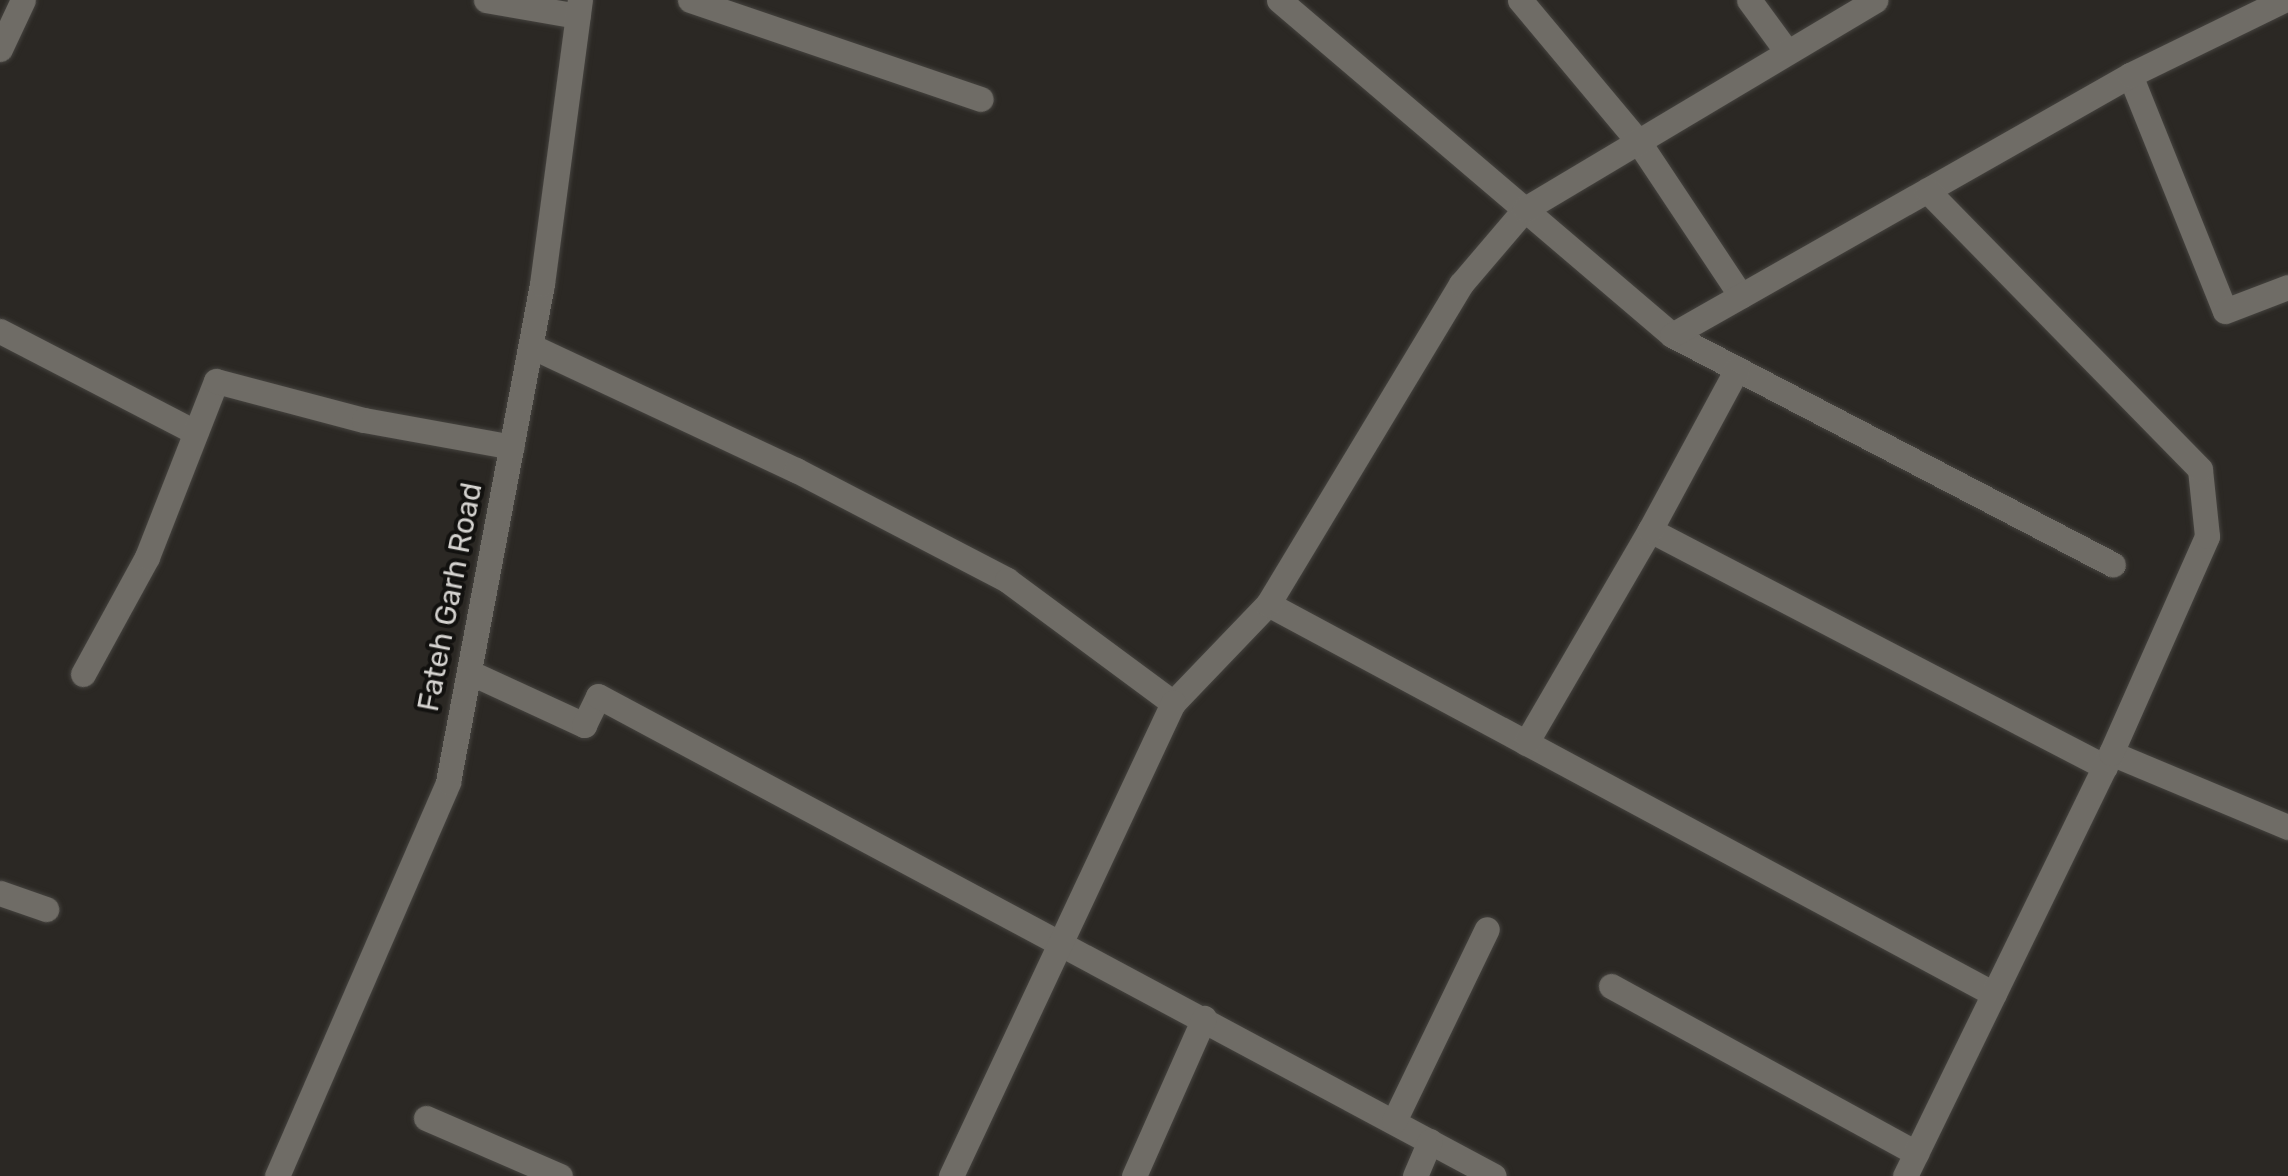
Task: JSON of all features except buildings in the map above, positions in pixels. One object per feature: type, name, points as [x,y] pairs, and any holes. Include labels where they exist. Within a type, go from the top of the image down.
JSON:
[{"type":"street","points":[[486,0],[579,8]]},
{"type":"street","points":[[690,0],[981,99]]},
{"type":"street","points":[[1279,0],[1672,335],[2113,566]]},
{"type":"street","points":[[1520,0],[1638,142],[1741,296]]},
{"type":"street","points":[[1749,0],[1787,52]]},
{"type":"street","points":[[951,1176],[1173,703],[1268,604],[1461,284],[1524,209],[1876,0]]},
{"type":"street","points":[[1672,335],[2130,75],[2284,0]]},
{"type":"street","points":[[0,48],[13,7]]},
{"type":"street","name":"Fateh Garh Road","points":[[276,1176],[448,782],[530,346],[579,8]]},
{"type":"street","points":[[2130,75],[2225,311],[2288,287]]},
{"type":"street","points":[[1611,986],[1910,1164],[2108,760],[2208,536],[2200,469],[1927,190]]},
{"type":"street","points":[[0,331],[195,432]]},
{"type":"street","points":[[530,346],[796,470],[1007,580],[1173,703]]},
{"type":"street","points":[[1526,743],[1650,530],[1736,369]]},
{"type":"street","points":[[83,674],[148,556],[216,382],[364,420],[512,447]]},
{"type":"street","points":[[1650,530],[2108,760],[2288,827]]},
{"type":"street","points":[[1268,604],[1994,994]]},
{"type":"street","points":[[468,672],[584,725],[598,696],[1062,940],[1494,1176]]},
{"type":"street","points":[[0,893],[46,910]]},
{"type":"street","points":[[1394,1122],[1487,929]]},
{"type":"street","points":[[1134,1176],[1204,1018]]},
{"type":"street","points":[[426,1118],[560,1176]]},
{"type":"street","points":[[1414,1176],[1430,1141]]}]
